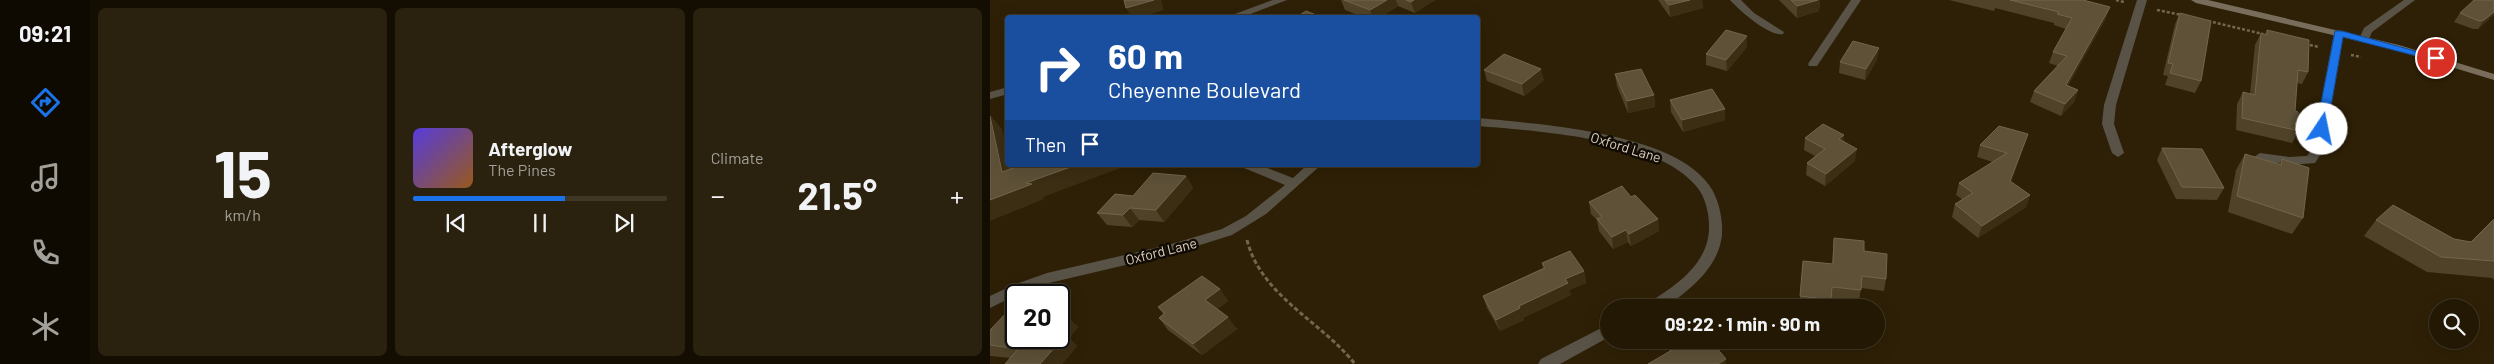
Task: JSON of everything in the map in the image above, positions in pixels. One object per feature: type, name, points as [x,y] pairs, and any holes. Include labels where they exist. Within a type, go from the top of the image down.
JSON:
[{"type":"main road","points":[[2196,0],[2339,33],[2494,77]]},
{"type":"street","points":[[1238,15],[1282,0]]},
{"type":"street","points":[[1735,0],[1751,15],[1779,32]]},
{"type":"street","points":[[1813,64],[1856,0]]},
{"type":"street","points":[[2364,40],[2368,30],[2410,0]]},
{"type":"street","points":[[2118,153],[2108,124],[2110,105],[2141,3]]},
{"type":"street","points":[[2260,156],[2289,161],[2311,160],[2318,149],[2339,33]]},
{"type":"street","points":[[990,96],[1005,91]]},
{"type":"street","name":"Oxford Lane","points":[[1480,122],[1563,130],[1641,149],[1672,161],[1696,178],[1709,197],[1716,215],[1716,236],[1708,257],[1696,275],[1667,299]]},
{"type":"street","points":[[1253,167],[1293,183]]},
{"type":"street","name":"Oxford Lane","points":[[990,302],[1008,292],[1051,275],[1170,250],[1230,231],[1313,167]]},
{"type":"street","points":[[1546,364],[1600,335]]},
{"type":"path","points":[[2116,0],[2141,3],[2187,17]]},
{"type":"path","points":[[2206,21],[2271,36]]},
{"type":"path","points":[[2299,43],[2361,57]]},
{"type":"path","points":[[1242,223],[1253,262],[1288,304],[1346,351],[1355,364]]},
{"type":"building","points":[[1124,0],[1154,0],[1126,8]]},
{"type":"building","points":[[1344,0],[1387,0],[1370,10]]},
{"type":"building","points":[[1665,0],[1690,0],[1669,5]]},
{"type":"building","points":[[1791,0],[1818,0],[1797,6]]},
{"type":"building","points":[[2010,0],[2083,0],[2110,7],[2066,85],[2078,90],[2065,104],[2034,91],[2067,56],[2053,52],[2072,18],[2057,14],[2059,12]]},
{"type":"building","points":[[2474,0],[2494,0],[2494,12],[2484,20],[2479,21],[2460,13]]},
{"type":"building","points":[[1306,11],[1316,15],[1300,15]]},
{"type":"building","points":[[2180,13],[2211,21],[2201,81],[2170,73],[2173,64],[2168,63]]},
{"type":"building","points":[[1726,30],[1747,36],[1726,60],[1706,54]]},
{"type":"building","points":[[2267,30],[2309,40],[2308,72],[2298,70],[2295,111],[2298,112],[2299,131],[2242,118],[2243,92],[2255,95],[2261,33],[2267,35]]},
{"type":"building","points":[[1853,41],[1879,48],[1866,69],[1840,62]]},
{"type":"building","points":[[1504,54],[1541,69],[1522,84],[1484,70]]},
{"type":"building","points":[[1641,69],[1654,95],[1627,101],[1615,74]]},
{"type":"building","points":[[1712,89],[1725,109],[1682,120],[1670,100]]},
{"type":"building","points":[[990,116],[1002,172],[1016,167],[1070,167],[1026,183],[1032,184],[990,200]]},
{"type":"building","points":[[1823,124],[1844,135],[1839,139],[1857,149],[1826,174],[1807,163],[1825,149],[1805,138]]},
{"type":"building","points":[[1999,126],[2028,134],[2010,181],[2030,195],[1982,226],[1955,204],[1973,193],[1959,183],[2007,153],[1980,145]]},
{"type":"building","points":[[2162,148],[2202,149],[2224,188],[2182,187]]},
{"type":"building","points":[[2245,154],[2281,165],[2282,159],[2309,168],[2303,218],[2237,196]]},
{"type":"building","points":[[1153,173],[1186,176],[1156,210],[1130,208],[1123,215],[1097,213],[1115,194],[1133,196]]},
{"type":"building","points":[[1622,186],[1631,197],[1635,195],[1658,219],[1629,234],[1626,230],[1612,237],[1597,219],[1602,217],[1589,202]]},
{"type":"building","points":[[2393,205],[2454,239],[2471,242],[2494,219],[2494,261],[2441,257],[2376,220]]},
{"type":"building","points":[[1834,238],[1864,241],[1864,251],[1887,254],[1886,279],[1862,276],[1861,290],[1832,287],[1831,299],[1800,296],[1803,261],[1833,264]]},
{"type":"building","points":[[1570,251],[1584,271],[1565,279],[1568,283],[1519,306],[1520,308],[1496,320],[1483,296],[1545,268],[1542,263]]},
{"type":"building","points":[[1202,276],[1220,289],[1205,300],[1228,317],[1193,344],[1159,318],[1165,313],[1158,307]]},
{"type":"building","points":[[1005,314],[1005,347],[990,345],[990,330]]},
{"type":"building","points":[[1018,349],[1053,349],[1040,364],[1005,364]]},
{"type":"building","points":[[1674,349],[1718,349],[1726,359],[1718,364],[1648,364]]},
{"type":"route","points":[[2322,129],[2339,33],[2436,58]]}]
